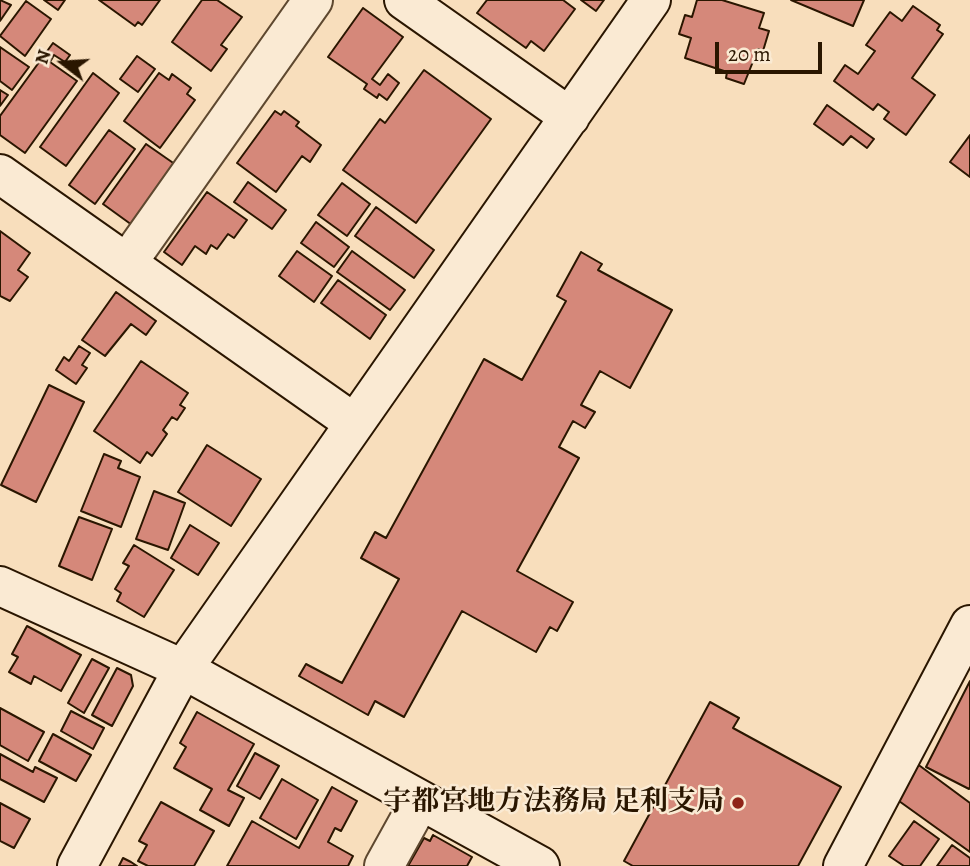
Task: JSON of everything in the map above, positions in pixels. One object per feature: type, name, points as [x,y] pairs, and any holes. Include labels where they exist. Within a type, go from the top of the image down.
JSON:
[{"type":"street","points":[[127,263],[313,0]]},
{"type":"street","points":[[404,0],[570,117]]},
{"type":"street","points":[[77,866],[183,668],[651,0]]},
{"type":"street","points":[[0,174],[354,423]]},
{"type":"street","points":[[0,586],[183,668],[540,866]]},
{"type":"street","points":[[843,866],[970,625]]},
{"type":"street","points":[[384,866],[420,801]]},
{"type":"building","points":[[0,0],[11,5],[0,21]]},
{"type":"building","points":[[44,0],[65,0],[58,10]]},
{"type":"building","points":[[99,0],[160,0],[142,25],[138,22],[135,26]]},
{"type":"building","points":[[202,0],[217,0],[242,17],[221,45],[227,49],[211,71],[172,42]]},
{"type":"building","points":[[487,0],[563,0],[575,9],[544,51],[531,41],[526,48],[477,13]]},
{"type":"building","points":[[581,0],[604,0],[596,11]]},
{"type":"building","points":[[697,0],[722,0],[764,13],[759,28],[769,31],[763,51],[758,49],[744,84],[726,78],[727,72],[685,58],[691,38],[679,34],[685,15],[692,17]]},
{"type":"building","points":[[791,0],[864,0],[853,26]]},
{"type":"building","points":[[26,1],[51,19],[25,56],[0,36]]},
{"type":"building","points":[[913,6],[940,25],[937,30],[943,34],[912,78],[935,95],[906,135],[884,119],[889,112],[878,104],[873,110],[834,81],[845,65],[858,74],[875,51],[866,45],[890,12],[902,21]]},
{"type":"building","points":[[363,8],[403,37],[372,79],[380,85],[388,74],[399,83],[387,100],[379,94],[377,98],[364,89],[367,84],[328,57]]},
{"type":"building","points":[[53,43],[70,55],[65,62],[54,55],[50,62],[77,81],[25,153],[0,135],[0,116]]},
{"type":"building","points":[[0,47],[29,67],[12,90],[0,81]]},
{"type":"building","points":[[137,56],[155,69],[138,92],[120,79]]},
{"type":"building","points":[[424,70],[491,119],[416,223],[343,170],[380,119],[385,123]]},
{"type":"building","points":[[93,73],[119,93],[66,166],[40,147]]},
{"type":"building","points":[[159,73],[169,80],[172,74],[191,88],[187,94],[195,100],[160,148],[124,121]]},
{"type":"building","points":[[0,90],[8,95],[0,106]]},
{"type":"building","points":[[827,105],[874,139],[867,148],[851,136],[843,145],[814,124]]},
{"type":"building","points":[[275,111],[281,115],[284,111],[299,122],[296,126],[321,145],[310,162],[302,156],[276,192],[237,163]]},
{"type":"building","points":[[109,130],[135,149],[95,204],[69,185]]},
{"type":"building","points":[[970,135],[970,177],[950,162]]},
{"type":"building","points":[[146,144],[179,167],[132,225],[103,204]]},
{"type":"building","points":[[248,182],[286,210],[272,229],[234,202]]},
{"type":"building","points":[[342,183],[370,204],[347,236],[318,215]]},
{"type":"building","points":[[207,192],[247,220],[234,238],[228,234],[217,249],[211,245],[206,254],[195,246],[182,265],[164,252]]},
{"type":"building","points":[[376,207],[434,250],[414,278],[355,236]]},
{"type":"building","points":[[316,222],[349,247],[334,267],[301,243]]},
{"type":"building","points":[[0,231],[30,253],[18,270],[28,277],[10,301],[0,296]]},
{"type":"building","points":[[297,251],[332,276],[314,302],[279,276]]},
{"type":"building","points":[[352,251],[405,290],[390,310],[337,272]]},
{"type":"building","points":[[581,252],[602,264],[598,270],[672,310],[630,388],[600,371],[581,405],[595,412],[585,428],[573,421],[559,447],[579,458],[517,571],[573,602],[557,631],[550,627],[536,652],[462,611],[404,717],[375,701],[368,715],[299,676],[306,664],[342,683],[399,579],[361,558],[375,532],[386,538],[484,359],[522,380],[566,301],[557,296]]},
{"type":"building","points":[[338,280],[386,315],[370,339],[321,303]]},
{"type":"building","points":[[116,292],[156,321],[146,335],[131,324],[105,356],[82,340]]},
{"type":"building","points":[[79,346],[90,353],[82,365],[87,368],[76,384],[56,370],[64,357],[69,361]]},
{"type":"building","points":[[141,361],[188,393],[180,405],[185,408],[177,420],[172,417],[163,430],[167,434],[152,456],[147,452],[140,463],[94,431]]},
{"type":"building","points":[[49,385],[84,402],[36,502],[1,485]]},
{"type":"building","points":[[207,445],[261,479],[231,526],[178,492]]},
{"type":"building","points":[[104,454],[121,461],[118,468],[140,477],[121,527],[81,511]]},
{"type":"building","points":[[154,491],[185,503],[168,550],[136,539]]},
{"type":"building","points":[[79,517],[112,529],[92,580],[59,566]]},
{"type":"building","points":[[190,525],[219,543],[198,575],[171,558]]},
{"type":"building","points":[[134,545],[174,570],[144,617],[117,601],[121,593],[115,589],[129,566],[123,563]]},
{"type":"building","points":[[27,626],[81,655],[61,691],[34,676],[31,684],[9,672],[18,657],[12,654]]},
{"type":"building","points":[[92,659],[109,668],[84,713],[68,703]]},
{"type":"building","points":[[117,668],[131,675],[133,686],[112,726],[92,715]]},
{"type":"building","points":[[970,681],[970,787],[969,789],[926,767]]},
{"type":"building","points":[[710,702],[739,718],[733,728],[841,787],[798,866],[633,866],[624,861]]},
{"type":"building","points":[[0,708],[44,732],[28,761],[0,745]]},
{"type":"building","points":[[71,711],[104,728],[93,749],[61,731]]},
{"type":"building","points":[[197,712],[254,744],[228,790],[244,798],[229,826],[200,810],[212,789],[174,768],[186,747],[180,743]]},
{"type":"building","points":[[53,734],[91,755],[76,781],[39,761]]},
{"type":"building","points":[[255,753],[279,766],[260,799],[237,786]]},
{"type":"building","points":[[0,754],[33,772],[35,767],[57,778],[44,802],[0,779]]},
{"type":"building","points":[[916,763],[970,803],[970,852],[892,796]]},
{"type":"building","points":[[282,779],[318,800],[296,839],[260,818]]},
{"type":"building","points":[[332,787],[357,801],[341,831],[335,828],[328,842],[353,856],[348,866],[227,866],[252,821],[299,848]]},
{"type":"building","points":[[161,802],[214,831],[194,866],[148,866],[138,861],[147,845],[139,841]]},
{"type":"building","points":[[0,803],[30,819],[14,848],[0,841]]},
{"type":"building","points":[[914,821],[939,839],[920,866],[904,866],[889,856]]},
{"type":"building","points":[[433,835],[472,857],[467,866],[408,866],[424,838],[430,841]]},
{"type":"building","points":[[952,845],[970,858],[970,866],[937,866]]},
{"type":"building","points":[[123,858],[131,862],[137,866],[119,866]]},
{"type":"place","name":"宇都宮地方法務局 足利支局","points":[[738,803]]}]
